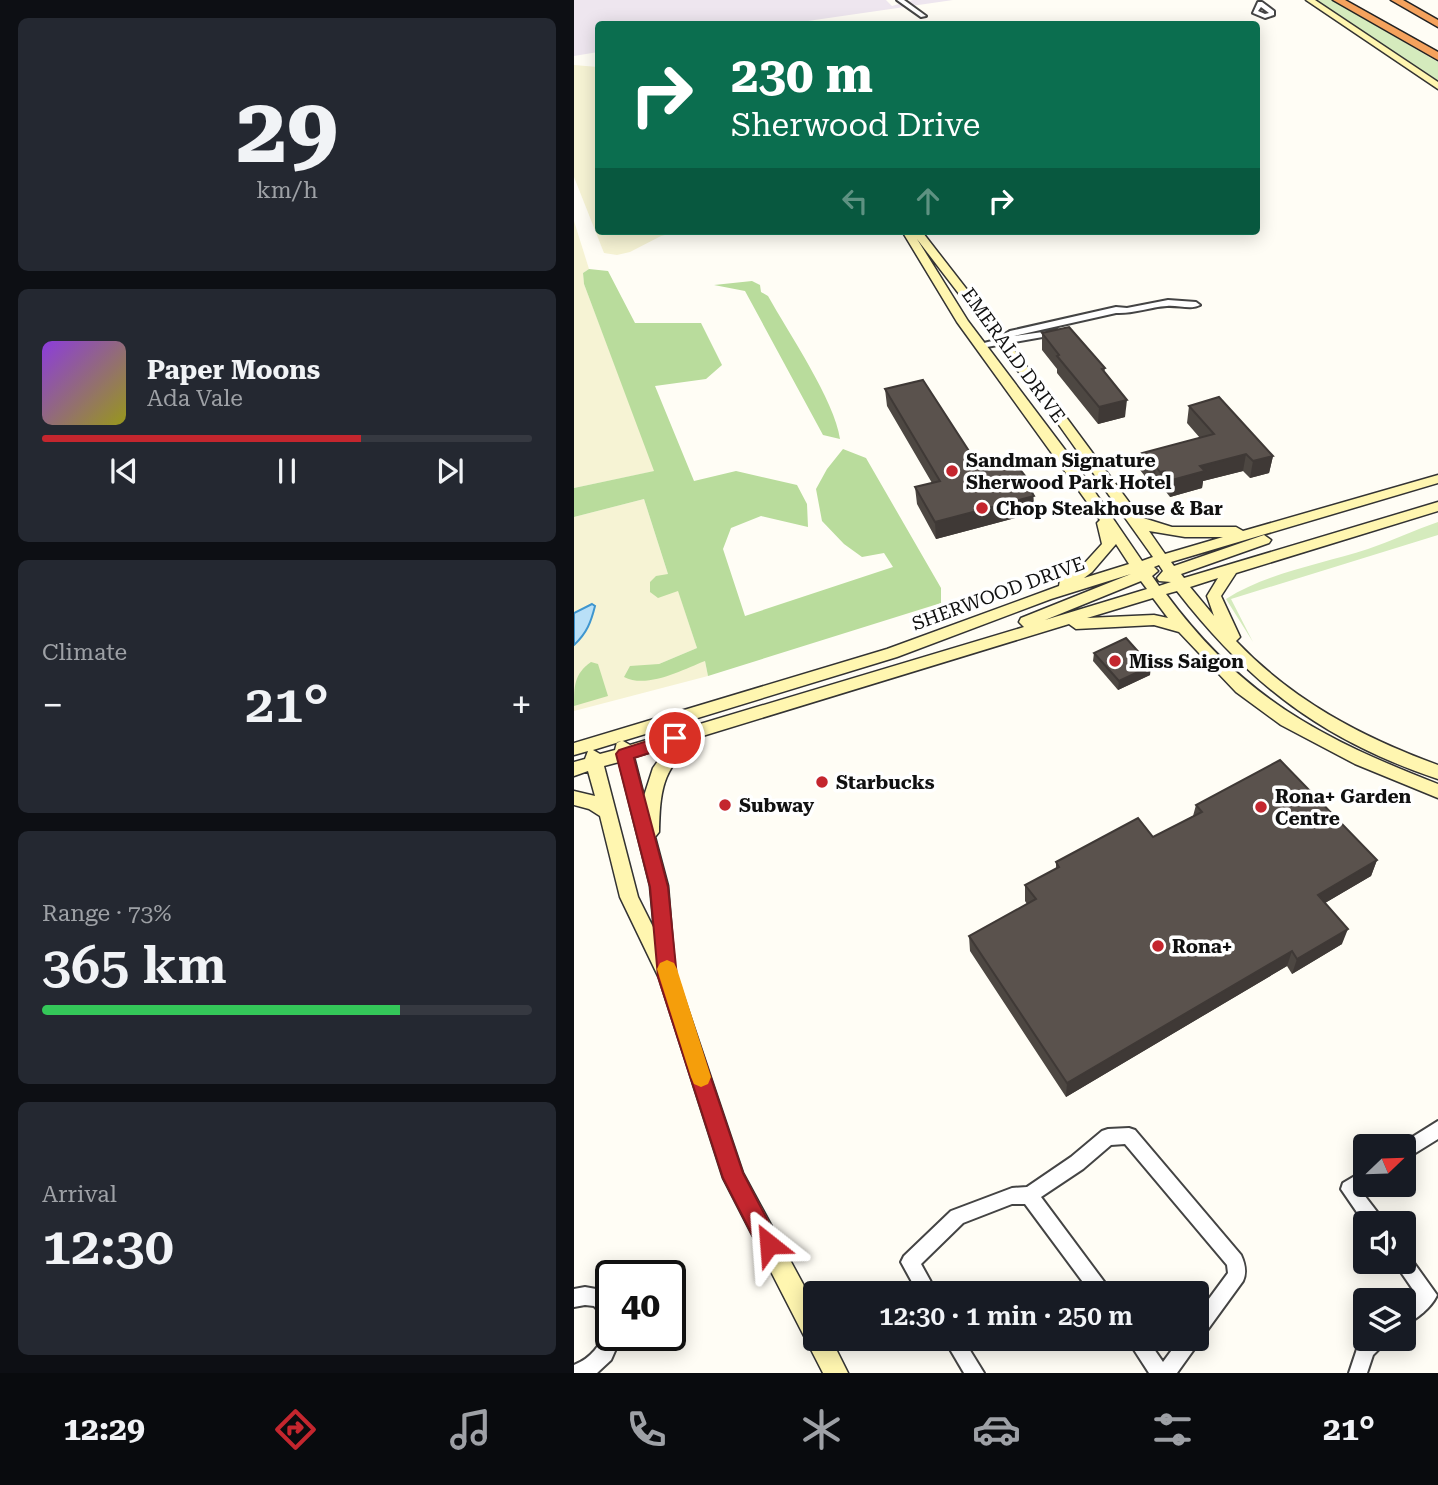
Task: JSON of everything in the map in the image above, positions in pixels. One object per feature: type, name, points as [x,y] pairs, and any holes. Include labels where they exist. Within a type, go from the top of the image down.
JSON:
[{"type":"highway","points":[[1338,0],[1438,57]]},
{"type":"highway","points":[[1361,0],[1438,45]]},
{"type":"highway","points":[[1396,0],[1437,23]]},
{"type":"main road","points":[[1310,0],[1438,86]]},
{"type":"main road","name":"EMERALD DRIVE","points":[[909,235],[937,284],[1100,510],[1233,648],[1267,680],[1326,722],[1365,744],[1438,772]]},
{"type":"main road","name":"EMERALD DRIVE","points":[[918,235],[1136,521],[1151,544],[1160,570],[1157,592],[1184,628],[1242,688],[1304,732],[1370,765],[1438,791]]},
{"type":"main road","points":[[1071,468],[1160,570]]},
{"type":"main road","name":"SHERWOOD DRIVE","points":[[582,746],[892,653],[1046,596],[1160,570],[1256,532],[1438,479]]},
{"type":"main road","name":"SHERWOOD DRIVE","points":[[1160,570],[1230,570],[1438,506]]},
{"type":"main road","points":[[1046,596],[1087,569],[1109,545],[1100,510]]},
{"type":"main road","points":[[996,641],[1023,623],[1160,570],[1308,525],[1325,512]]},
{"type":"main road","points":[[1136,521],[1147,527],[1175,533],[1256,532]]},
{"type":"main road","name":"SHERWOOD DRIVE","points":[[574,769],[1157,592],[1160,570]]},
{"type":"main road","points":[[1230,570],[1214,596],[1218,609],[1231,636],[1267,680]]},
{"type":"main road","points":[[1038,628],[1154,620],[1184,628]]},
{"type":"main road","points":[[649,849],[655,784],[667,756],[686,741],[725,722]]},
{"type":"main road","points":[[620,735],[659,887],[668,977]]},
{"type":"main road","points":[[582,746],[595,763],[629,897],[668,977],[734,1178],[803,1308]]},
{"type":"main road","points":[[574,798],[594,803],[607,812]]},
{"type":"main road","points":[[825,1351],[836,1373]]},
{"type":"street","points":[[900,0],[923,16]]},
{"type":"street","points":[[981,345],[1021,340],[1122,316],[1127,311],[1168,303],[1196,305]]},
{"type":"street","points":[[1416,1144],[1438,1129]]},
{"type":"street","points":[[921,1281],[910,1262],[957,1217],[1012,1196],[1029,1195],[1077,1163],[1108,1137],[1129,1136],[1235,1261],[1237,1275],[1209,1314]]},
{"type":"street","points":[[1029,1195],[1093,1281]]},
{"type":"street","points":[[1355,1197],[1366,1211]]},
{"type":"street","points":[[1412,1274],[1428,1295],[1416,1306]]},
{"type":"street","points":[[574,1298],[595,1298]]},
{"type":"street","points":[[577,1373],[594,1365],[606,1351]]},
{"type":"street","points":[[961,1351],[975,1373]]},
{"type":"street","points":[[1144,1351],[1160,1373]]},
{"type":"street","points":[[1166,1373],[1182,1351]]},
{"type":"street","points":[[1357,1373],[1364,1351]]},
{"type":"shaded area","points":[[574,0],[886,0],[892,6],[913,0],[953,0],[808,21],[595,21],[595,52],[574,56]]},
{"type":"shaded area","points":[[574,65],[595,67],[595,230],[574,177]]},
{"type":"shaded area","points":[[574,221],[589,269],[583,273],[584,284],[655,471],[574,488]]},
{"type":"shaded area","points":[[597,235],[665,235],[630,252],[617,255],[604,253]]},
{"type":"shaded area","points":[[644,499],[668,574],[678,590],[697,648],[659,664],[630,666],[705,661],[708,676],[574,711],[574,645],[588,629],[595,606],[592,604],[574,613],[574,517]]},
{"type":"green space","points":[[1315,0],[1332,0],[1438,62],[1438,82]]},
{"type":"green space","points":[[589,269],[608,271],[635,323],[701,323],[722,365],[706,379],[655,386],[694,481],[736,471],[797,485],[807,504],[808,527],[761,516],[731,528],[723,549],[745,616],[893,567],[884,553],[862,557],[844,544],[822,521],[816,489],[843,449],[866,458],[941,588],[941,603],[708,676],[705,661],[654,680],[624,677],[630,666],[659,664],[697,648],[678,591],[658,598],[650,592],[650,582],[656,576],[668,574],[644,499],[574,517],[574,488],[654,471],[584,284],[583,273]]},
{"type":"green space","points":[[752,281],[760,285],[761,292],[768,296],[810,367],[829,406],[840,439],[823,435],[745,291],[714,285]]},
{"type":"green space","points":[[1438,522],[1438,535],[1231,599],[1253,642],[1226,599],[1259,582],[1368,549]]},
{"type":"green space","points":[[591,662],[598,664],[608,696],[574,706],[576,681],[581,671]]},
{"type":"water","points":[[592,604],[595,606],[590,622],[574,645],[574,613]]},
{"type":"building","points":[[1069,327],[1105,368],[1102,369],[1127,400],[1099,407],[1057,356],[1059,355],[1042,333]]},
{"type":"building","name":"Sandman Signature Sherwood Park Hotel","points":[[923,380],[982,471],[1015,463],[1033,486],[1029,488],[1034,496],[935,522],[915,487],[940,481],[885,389]]},
{"type":"building","points":[[1219,397],[1273,456],[1253,461],[1246,454],[1200,466],[1205,471],[1172,480],[1165,471],[1160,472],[1156,467],[1153,468],[1142,453],[1214,434],[1189,406]]},
{"type":"building","points":[[1126,638],[1151,666],[1119,681],[1094,653]]},
{"type":"building","name":"Rona+","points":[[1280,760],[1377,860],[1318,895],[1348,929],[1297,959],[1292,951],[1067,1083],[969,936],[1036,899],[1025,885],[1059,867],[1056,862],[1138,818],[1153,837],[1202,812],[1196,805]]},
{"type":"slow traffic","points":[[667,969],[701,1077]]},
{"type":"place","name":"Sandman Signature Sherwood Park Hotel","points":[[952,471]]},
{"type":"place","name":"Chop Steakhouse & Bar","points":[[982,508]]},
{"type":"place","name":"Miss Saigon","points":[[1115,661]]},
{"type":"place","name":"Starbucks","points":[[822,782]]},
{"type":"place","name":"Subway","points":[[725,805]]},
{"type":"place","name":"Rona+ Garden Centre","points":[[1261,807]]},
{"type":"place","name":"Rona+","points":[[1158,946]]},
{"type":"route","points":[[675,738],[625,754],[659,887],[668,977],[734,1178],[769,1244]]}]
